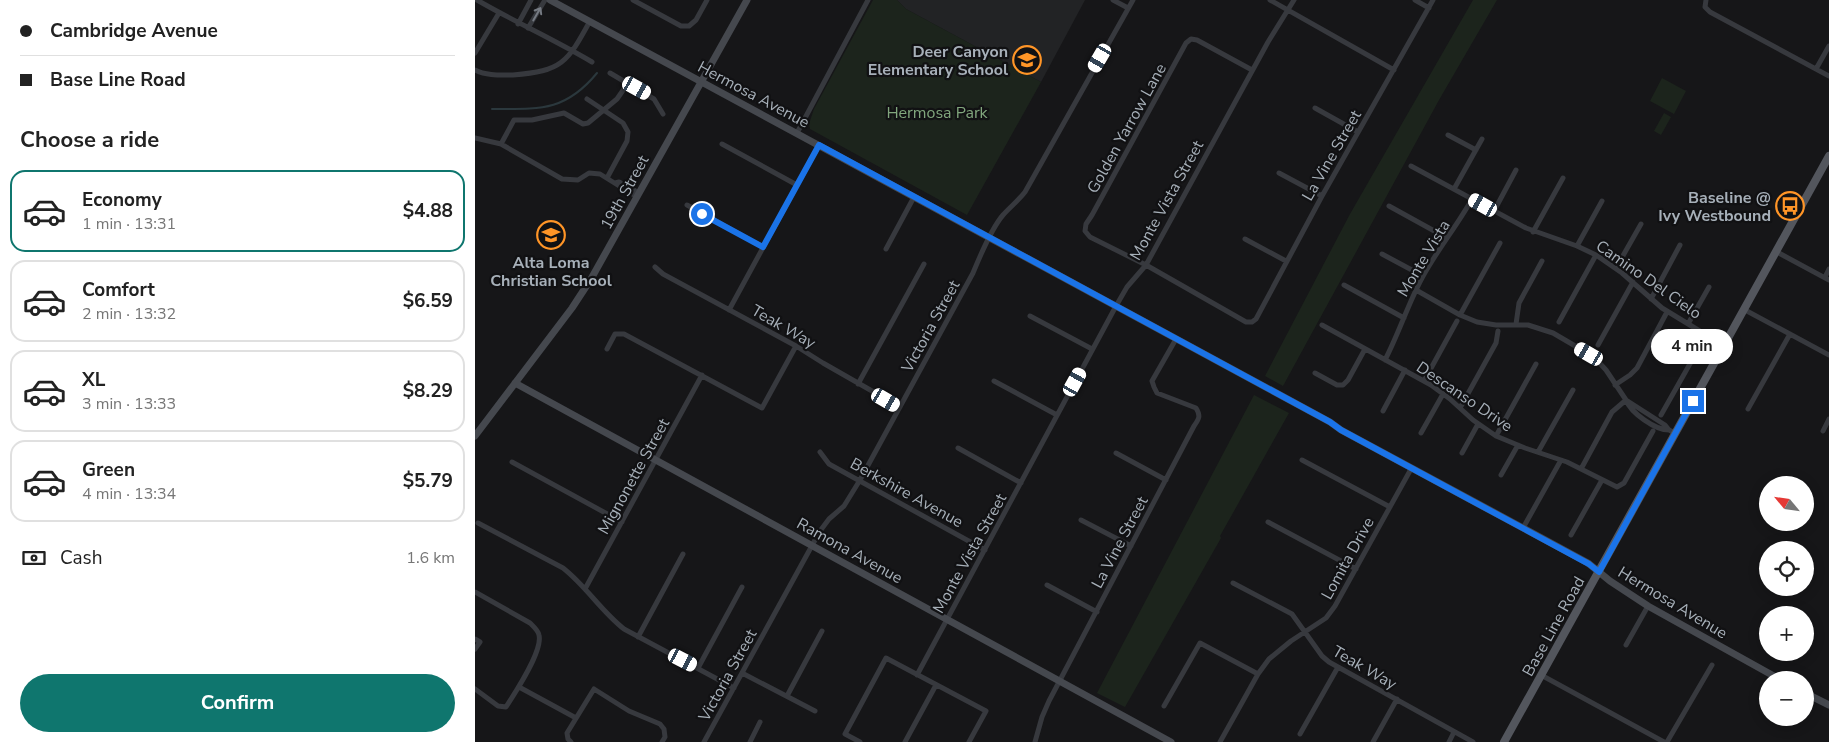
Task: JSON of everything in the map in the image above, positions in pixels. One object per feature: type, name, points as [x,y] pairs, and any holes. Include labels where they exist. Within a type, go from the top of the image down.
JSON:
[{"type":"main road","name":"Base Line Road","points":[[1504,742],[1599,572],[1672,432],[1745,310],[1829,156]]},
{"type":"street","points":[[477,0],[518,24],[592,62]]},
{"type":"street","points":[[518,24],[531,0]]},
{"type":"street","points":[[529,28],[545,0]]},
{"type":"street","name":"Hermosa Avenue","points":[[550,0],[1589,564],[1609,581],[1648,606],[1765,671]]},
{"type":"street","points":[[633,0],[681,26],[689,26],[696,20],[707,0]]},
{"type":"street","name":"19th Street","points":[[475,436],[573,308],[747,0]]},
{"type":"street","points":[[797,133],[868,0]]},
{"type":"street","points":[[1113,0],[1128,8]]},
{"type":"street","name":"Victoria Street","points":[[705,742],[813,545],[829,520],[845,506],[860,480],[1002,216],[1018,202],[1025,192],[1133,0]]},
{"type":"street","points":[[1270,0],[1394,70]]},
{"type":"street","name":"Monte Vista Street","points":[[917,675],[1116,306],[1127,287],[1145,265],[1252,70],[1294,0]]},
{"type":"street","points":[[1415,0],[1429,8]]},
{"type":"street","name":"La Vine Street","points":[[1145,265],[1247,322],[1256,319],[1322,196],[1433,0]]},
{"type":"street","points":[[1706,0],[1705,7],[1709,12],[1829,76]]},
{"type":"street","points":[[475,52],[499,13]]},
{"type":"street","points":[[475,70],[485,74],[502,75],[540,72],[551,68],[563,62],[573,51],[590,21]]},
{"type":"street","name":"Golden Yarrow Lane","points":[[1145,265],[1090,238],[1085,231],[1086,224],[1186,43],[1191,39],[1197,40],[1252,70]]},
{"type":"street","points":[[1816,69],[1829,46]]},
{"type":"street","points":[[610,73],[654,99],[663,114]]},
{"type":"street","points":[[501,144],[515,120],[532,120],[564,113],[583,124],[588,123],[621,94],[628,83]]},
{"type":"street","points":[[587,99],[623,124],[628,132],[627,141],[607,178]]},
{"type":"street","points":[[1315,108],[1359,132]]},
{"type":"street","points":[[1448,135],[1476,150]]},
{"type":"street","points":[[475,138],[501,144],[562,179],[578,180],[594,172],[615,182],[617,186],[638,195]]},
{"type":"street","points":[[1454,189],[1483,139]]},
{"type":"street","points":[[722,144],[797,185]]},
{"type":"street","points":[[729,310],[819,145]]},
{"type":"street","name":"Camino Del Cielo","points":[[1411,166],[1533,232],[1577,246],[1597,255],[1616,268],[1667,312],[1703,333],[1704,339],[1661,415]]},
{"type":"street","points":[[1494,211],[1516,170]]},
{"type":"street","points":[[1279,173],[1322,196]]},
{"type":"street","points":[[1533,232],[1563,178]]},
{"type":"street","points":[[886,249],[914,197]]},
{"type":"street","name":"Monte Vista","points":[[1385,360],[1423,276],[1472,199]]},
{"type":"street","points":[[1577,246],[1602,201]]},
{"type":"street","points":[[687,205],[763,247]]},
{"type":"street","points":[[1389,206],[1447,238]]},
{"type":"street","points":[[1616,268],[1641,224]]},
{"type":"street","points":[[1245,238],[1286,261]]},
{"type":"street","points":[[1461,315],[1500,243]]},
{"type":"street","points":[[1651,299],[1681,245]]},
{"type":"street","points":[[1777,252],[1827,279],[1829,269]]},
{"type":"street","points":[[1382,254],[1423,276]]},
{"type":"street","points":[[1559,322],[1597,255]]},
{"type":"street","points":[[1516,324],[1519,302],[1542,261]]},
{"type":"street","points":[[858,384],[924,264]]},
{"type":"street","name":"Teak Way","points":[[655,267],[663,274],[796,346],[900,407]]},
{"type":"street","points":[[1598,345],[1633,282]]},
{"type":"street","points":[[1344,285],[1404,318]]},
{"type":"street","points":[[1688,324],[1709,287]]},
{"type":"street","points":[[1416,290],[1461,315],[1483,323],[1516,324],[1545,329],[1589,354],[1606,370],[1629,408],[1662,429],[1672,432]]},
{"type":"street","points":[[1745,310],[1829,355]]},
{"type":"street","points":[[1615,385],[1637,368],[1667,312]]},
{"type":"street","points":[[1029,316],[1092,349]]},
{"type":"street","points":[[1424,381],[1457,321]]},
{"type":"street","name":"Descanso Drive","points":[[1322,325],[1424,381],[1496,436],[1518,446],[1581,468],[1617,487],[1624,483],[1653,431]]},
{"type":"street","points":[[1460,408],[1496,343],[1498,331]]},
{"type":"street","points":[[607,350],[615,334],[624,334],[762,408],[796,346]]},
{"type":"street","points":[[1748,409],[1790,334]]},
{"type":"street","name":"La Vine Street","points":[[1035,742],[1042,717],[1060,681],[1199,419],[1196,408],[1157,392],[1154,387],[1152,380],[1176,339]]},
{"type":"street","points":[[1315,373],[1337,385],[1343,385],[1348,380],[1365,349]]},
{"type":"street","points":[[1496,436],[1536,364]]},
{"type":"street","points":[[1383,411],[1405,370]]},
{"type":"street","name":"Mignonette Street","points":[[585,589],[702,375]]},
{"type":"street","points":[[994,381],[1057,415]]},
{"type":"street","name":"Ramona Avenue","points":[[515,383],[1171,742]]},
{"type":"street","points":[[1538,452],[1573,390]]},
{"type":"street","points":[[1421,433],[1443,394]]},
{"type":"street","points":[[1625,400],[1665,425],[1672,432]]},
{"type":"street","points":[[1581,468],[1610,416],[1625,400]]},
{"type":"street","points":[[1823,431],[1829,419]]},
{"type":"street","points":[[1462,453],[1478,424]]},
{"type":"street","points":[[1501,475],[1518,446]]},
{"type":"street","points":[[957,448],[1021,483]]},
{"type":"street","name":"Berkshire Avenue","points":[[820,452],[829,464],[985,550]]},
{"type":"street","points":[[1116,453],[1166,480]]},
{"type":"street","points":[[1302,460],[1390,507]]},
{"type":"street","points":[[1523,528],[1561,460]]},
{"type":"street","points":[[512,462],[622,522]]},
{"type":"street","name":"Lomita Drive","points":[[1220,742],[1258,674],[1269,659],[1280,649],[1326,618],[1335,606],[1411,469]]},
{"type":"street","points":[[1571,535],[1602,480]]},
{"type":"street","points":[[1081,520],[1131,546]]},
{"type":"street","points":[[478,522],[563,568],[585,589],[614,622],[637,637],[734,688]]},
{"type":"street","points":[[1268,522],[1356,569]]},
{"type":"street","points":[[637,637],[683,554]]},
{"type":"street","name":"Teak Way","points":[[1233,583],[1292,614],[1322,656],[1338,667],[1473,742]]},
{"type":"street","points":[[1047,585],[1097,612]]},
{"type":"street","points":[[698,668],[742,587]]},
{"type":"street","points":[[475,592],[530,623],[536,629],[539,637],[539,649],[506,707],[498,706],[475,689]]},
{"type":"street","points":[[1626,646],[1648,606]]},
{"type":"street","points":[[787,696],[822,631]]},
{"type":"street","points":[[475,639],[480,642],[475,649]]},
{"type":"street","points":[[1164,706],[1200,643],[1258,674]]},
{"type":"street","points":[[860,742],[845,734],[886,658],[986,711],[969,742]]},
{"type":"street","points":[[1667,742],[1712,665]]},
{"type":"street","points":[[1300,734],[1338,667]]},
{"type":"street","points":[[742,673],[815,711]]},
{"type":"street","points":[[1541,675],[1663,742]]},
{"type":"street","points":[[905,742],[936,685]]},
{"type":"street","points":[[519,687],[576,718]]},
{"type":"street","points":[[570,741],[567,733],[593,689],[629,711],[660,724],[664,729],[665,737],[663,742]]},
{"type":"street","points":[[1814,698],[1829,705]]},
{"type":"street","points":[[1373,742],[1397,699]]},
{"type":"street","points":[[750,742],[760,722]]},
{"type":"street","points":[[1449,742],[1454,732]]},
{"type":"shaded area","name":"Deer Canyon Elementary School","points":[[897,0],[1085,0],[1041,82],[906,9]]},
{"type":"green space","name":"Hermosa Park","points":[[873,0],[897,0],[906,9],[1041,82],[967,215],[810,129],[809,124],[814,109]]},
{"type":"green space","points":[[1473,0],[1497,0],[1439,100],[1283,386],[1265,376],[1350,214]]},
{"type":"green space","points":[[1662,78],[1686,91],[1674,114],[1650,101]]},
{"type":"green space","points":[[1664,113],[1671,117],[1661,135],[1654,131]]},
{"type":"green space","points":[[1254,395],[1289,413],[1220,536],[1221,538],[1125,707],[1097,693]]},
{"type":"waterway","points":[[492,109],[537,108],[562,102],[585,86],[597,73]]},
{"type":"place","name":"Deer Canyon Elementary School","points":[[1027,60]]},
{"type":"place","name":"Baseline @ Ivy Westbound","points":[[1790,206]]},
{"type":"place","name":"Alta Loma Christian School","points":[[551,235]]},
{"type":"route","points":[[702,214],[763,247],[819,145],[1262,387],[1330,422],[1411,469],[1448,487],[1589,564],[1599,572],[1693,401]]}]
